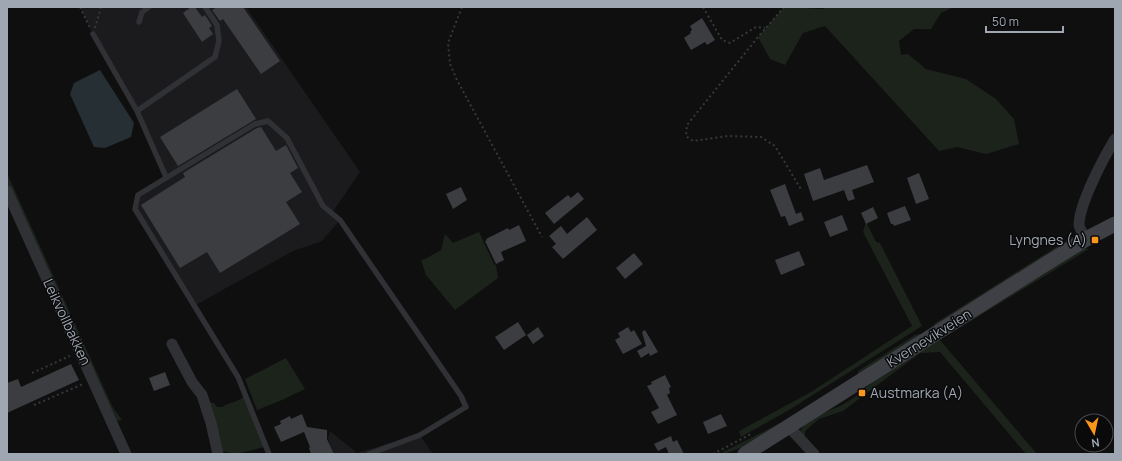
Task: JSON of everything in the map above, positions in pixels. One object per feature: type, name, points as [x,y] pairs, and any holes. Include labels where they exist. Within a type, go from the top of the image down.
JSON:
[{"type":"main road","name":"Kvernevikveien","points":[[745,454],[1086,239],[1115,224]]},
{"type":"street","points":[[1086,239],[1079,225],[1082,209],[1097,171],[1115,139]]},
{"type":"street","name":"Leikvollbakken","points":[[7,191],[126,454]]},
{"type":"street","points":[[172,344],[192,382],[202,395],[211,423],[218,454]]},
{"type":"street","points":[[789,427],[814,454]]},
{"type":"lane","points":[[139,22],[142,12],[149,7]]},
{"type":"lane","points":[[137,111],[215,57],[219,41],[217,25],[205,7]]},
{"type":"lane","points":[[93,34],[137,111],[166,178]]},
{"type":"lane","points":[[268,454],[238,378],[135,209],[138,195],[255,124],[268,121],[287,138],[323,206],[340,220],[461,396],[466,406],[420,435],[369,454]]},
{"type":"path","points":[[80,7],[93,34]]},
{"type":"path","points":[[93,34],[101,7]]},
{"type":"path","points":[[462,7],[448,43],[450,64],[457,80],[542,236]]},
{"type":"path","points":[[703,7],[722,40],[730,43],[756,27],[765,28]]},
{"type":"path","points":[[784,7],[765,28],[687,125],[686,136],[693,141],[728,136],[761,137],[775,146],[802,191]]},
{"type":"path","points":[[32,373],[81,352]]},
{"type":"path","points":[[34,404],[93,379]]},
{"type":"shaded area","points":[[80,7],[246,7],[360,172],[332,213],[340,220],[322,241],[293,251],[194,306],[135,209],[138,195],[166,178],[137,111],[93,34]]},
{"type":"shaded area","points":[[784,7],[823,9],[828,7],[954,7],[941,13],[931,29],[914,29],[899,41],[901,55],[908,54],[926,69],[966,79],[996,99],[1014,119],[1019,144],[986,154],[957,147],[939,151],[825,26],[803,33],[785,65],[770,59],[758,37]]},
{"type":"shaded area","points":[[100,70],[134,123],[131,137],[105,148],[94,147],[70,94],[74,83]]},
{"type":"shaded area","points":[[7,173],[112,406],[122,420],[117,421],[7,191]]},
{"type":"shaded area","points":[[866,222],[876,242],[880,243],[922,326],[789,410],[741,437],[739,431],[811,392],[912,326],[863,232]]},
{"type":"shaded area","points":[[479,232],[494,264],[496,265],[498,278],[455,310],[426,275],[421,260],[441,250],[445,234],[453,243]]},
{"type":"shaded area","points":[[1074,237],[935,326],[934,324]]},
{"type":"shaded area","points":[[1081,248],[1089,249],[946,336],[944,334]]},
{"type":"shaded area","points":[[920,334],[919,337],[858,375],[858,371],[915,335]]},
{"type":"shaded area","points":[[937,338],[1037,454],[1026,454],[940,352],[920,353],[843,411],[819,419],[805,431],[805,441],[800,431],[809,421],[851,399],[901,360]]},
{"type":"shaded area","points":[[286,358],[305,389],[257,410],[245,379]]},
{"type":"shaded area","points":[[245,396],[265,447],[237,453],[223,451],[218,452],[204,401],[214,403],[217,407],[222,407],[240,400]]},
{"type":"shaded area","points":[[780,423],[781,426],[756,442],[724,454],[723,452]]},
{"type":"shaded area","points":[[330,431],[357,453],[419,434],[433,454],[334,454],[328,439]]},
{"type":"building","points":[[191,7],[195,7],[202,17],[205,15],[212,26],[209,28],[213,34],[202,42],[183,13]]},
{"type":"building","points":[[217,7],[243,7],[280,61],[261,74],[223,19],[220,21],[212,10]]},
{"type":"building","points":[[702,18],[715,40],[707,45],[705,42],[691,50],[684,38],[691,33],[690,32],[692,30],[690,26]]},
{"type":"building","points":[[237,89],[256,119],[178,166],[160,137]]},
{"type":"building","points":[[261,127],[276,151],[286,145],[298,168],[290,173],[302,192],[286,202],[300,224],[220,273],[207,252],[180,268],[141,205],[185,177],[183,173]]},
{"type":"building","points":[[867,165],[874,182],[852,190],[855,199],[848,201],[844,190],[813,201],[804,174],[820,168],[824,180]]},
{"type":"building","points":[[919,173],[929,199],[916,204],[907,178]]},
{"type":"building","points":[[785,184],[796,214],[801,212],[804,220],[789,226],[785,216],[781,217],[770,190]]},
{"type":"building","points":[[461,187],[467,200],[453,209],[446,194]]},
{"type":"building","points":[[578,192],[584,199],[554,224],[545,213],[568,195],[571,198]]},
{"type":"building","points":[[905,206],[911,220],[894,226],[891,224],[887,213]]},
{"type":"building","points":[[873,207],[878,218],[866,224],[861,213]]},
{"type":"building","points":[[842,215],[848,230],[830,237],[824,222]]},
{"type":"building","points":[[587,217],[597,230],[563,259],[552,247],[556,244],[549,236],[561,226],[567,234]]},
{"type":"building","points":[[519,225],[526,241],[501,252],[504,260],[496,264],[485,241],[487,240],[486,239],[508,228],[509,230]]},
{"type":"building","points":[[799,251],[805,265],[781,275],[775,260]]},
{"type":"building","points":[[634,253],[643,264],[625,279],[616,268]]},
{"type":"building","points":[[518,322],[526,335],[504,350],[495,337]]},
{"type":"building","points":[[538,327],[544,336],[533,344],[527,335]]},
{"type":"building","points":[[628,327],[631,332],[634,330],[642,344],[623,354],[615,340],[620,337],[618,333]]},
{"type":"building","points":[[645,330],[658,352],[650,356],[649,353],[641,358],[637,351],[646,346],[642,332]]},
{"type":"building","points":[[71,364],[79,380],[7,413],[7,383],[18,379],[21,387]]},
{"type":"building","points":[[165,372],[170,385],[154,391],[149,378]]},
{"type":"building","points":[[665,375],[671,387],[669,388],[670,393],[667,395],[677,415],[658,424],[651,412],[659,408],[647,386],[652,384],[651,382]]},
{"type":"building","points":[[302,414],[307,427],[327,430],[327,439],[334,454],[311,454],[304,432],[281,442],[274,427],[281,424],[280,421],[290,416],[291,419]]},
{"type":"building","points":[[721,414],[727,426],[708,434],[703,422]]},
{"type":"building","points":[[671,436],[673,442],[677,440],[684,454],[669,454],[666,447],[658,451],[654,444]]},
{"type":"place","name":"Lyngnes (A)","points":[[1095,240]]},
{"type":"place","name":"Austmarka (A)","points":[[862,393]]}]
